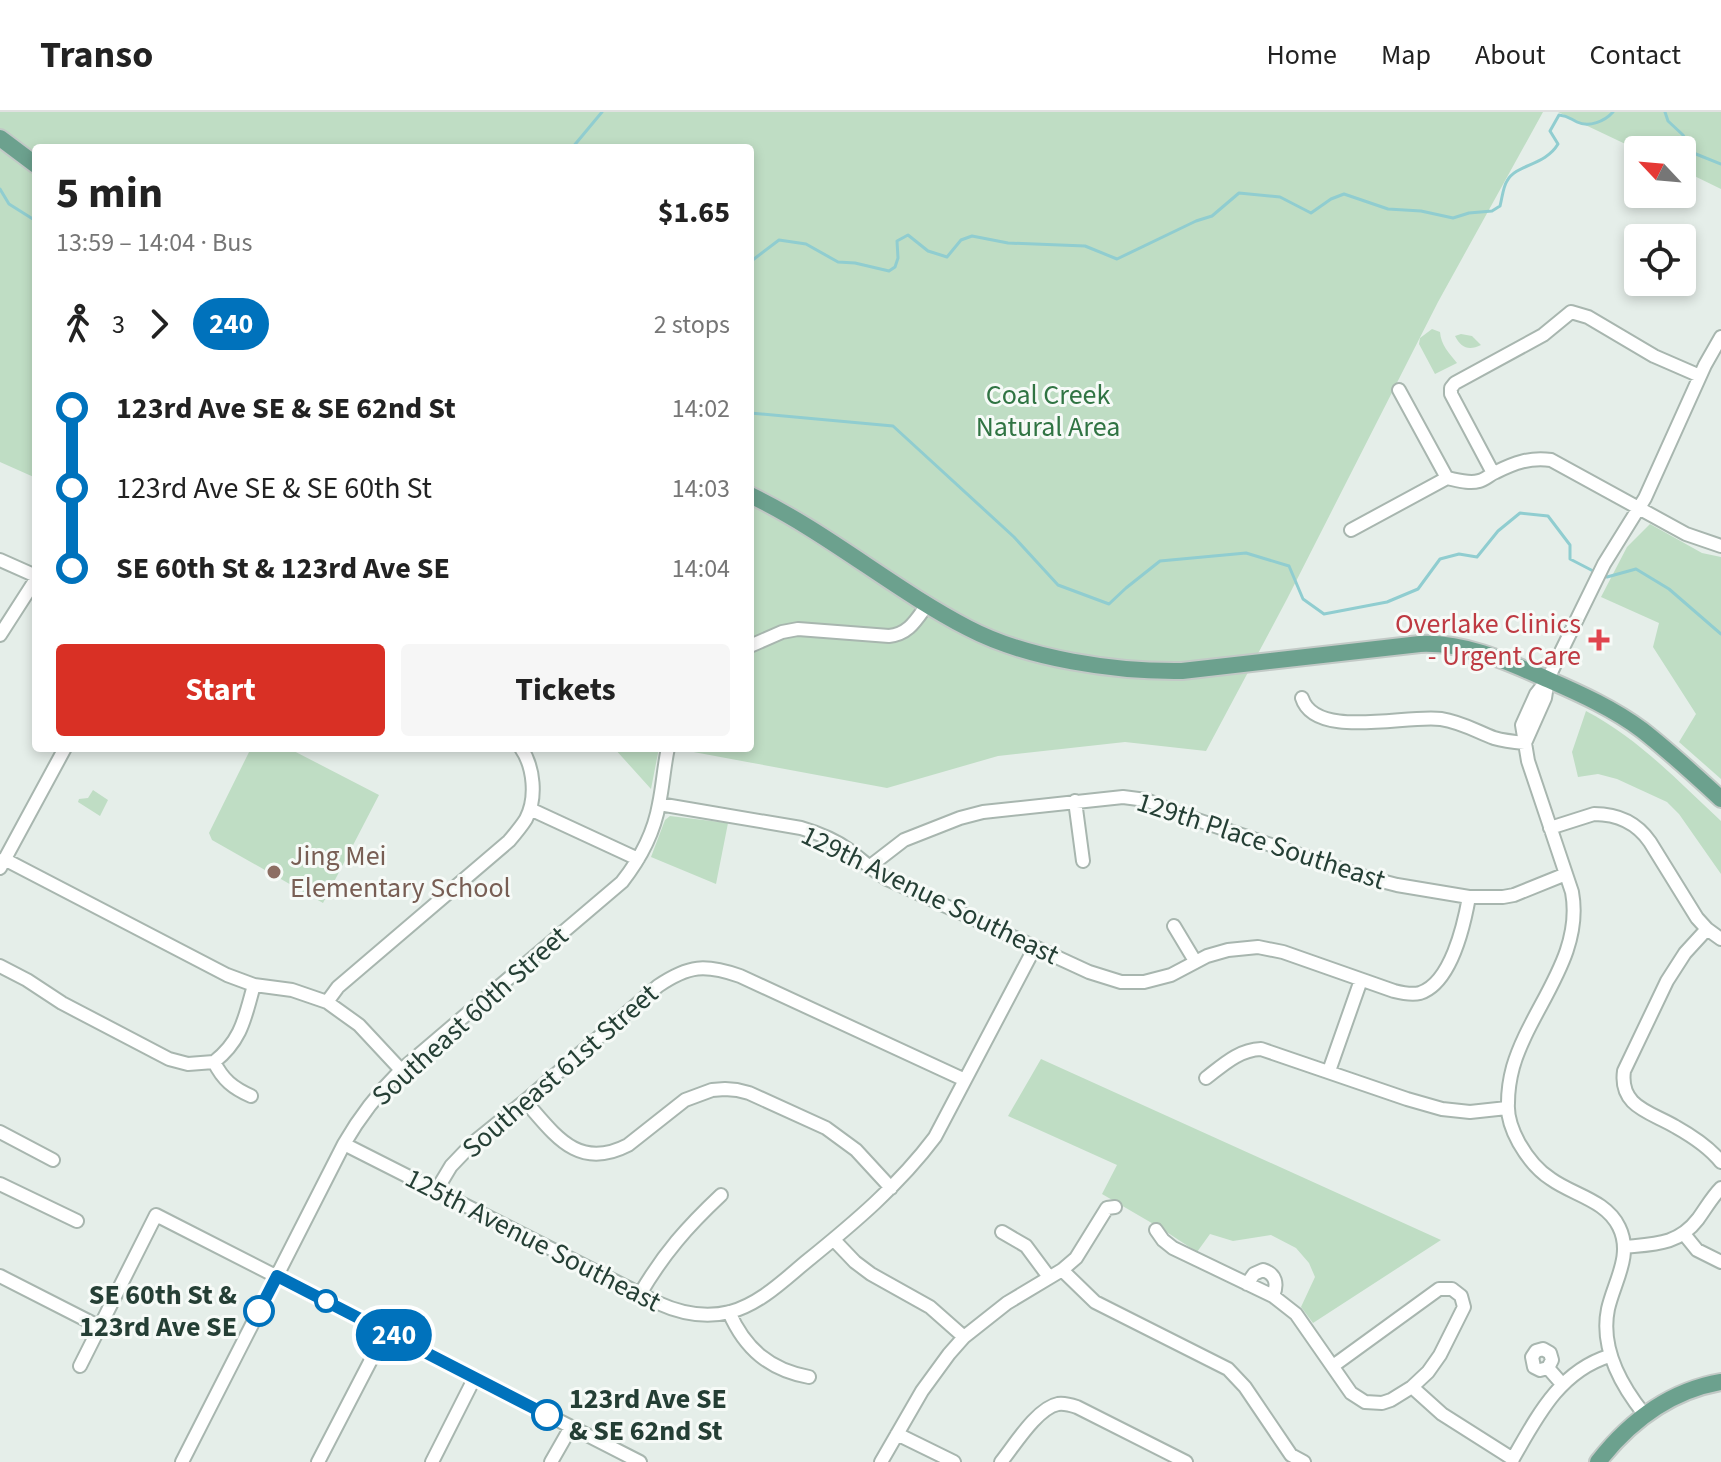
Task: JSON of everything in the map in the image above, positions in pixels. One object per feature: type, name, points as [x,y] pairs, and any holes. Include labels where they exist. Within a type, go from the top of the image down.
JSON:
[{"type":"main road","points":[[0,138],[32,162]]},
{"type":"main road","points":[[754,497],[971,630],[1057,658],[1149,672],[1433,643],[1487,654],[1548,679],[1641,729],[1721,799]]},
{"type":"main road","points":[[1598,1462],[1619,1436],[1644,1414],[1666,1400],[1721,1382]]},
{"type":"street","points":[[1493,473],[1451,394],[1451,388],[1543,335],[1571,312],[1588,317],[1654,356],[1700,376]]},
{"type":"street","points":[[1644,1414],[1625,1388],[1609,1356],[1608,1312],[1624,1247],[1618,1225],[1601,1206],[1551,1180],[1530,1160],[1515,1136],[1507,1108],[1517,1056],[1568,949],[1574,923],[1574,906],[1566,874],[1528,761],[1522,725],[1540,696],[1604,564],[1640,508],[1721,337]]},
{"type":"street","points":[[1399,390],[1447,478]]},
{"type":"street","points":[[1351,530],[1447,478],[1478,482],[1523,460],[1538,458],[1551,460],[1686,534],[1721,546]]},
{"type":"street","points":[[0,560],[32,576]]},
{"type":"street","points":[[0,635],[32,584]]},
{"type":"street","points":[[754,644],[782,632],[798,629],[897,635],[909,628],[927,605]]},
{"type":"street","points":[[1302,698],[1304,705],[1316,715],[1346,723],[1441,719],[1468,726],[1496,739],[1525,743]]},
{"type":"street","points":[[63,752],[2,864],[227,975],[254,985],[292,990],[327,1002],[359,1025],[401,1070]]},
{"type":"street","points":[[327,1002],[338,987],[509,841],[530,809],[532,778],[523,752]]},
{"type":"street","name":"Southeast 60th Street","points":[[182,1462],[344,1144],[368,1106],[401,1070],[622,882],[651,832],[667,752]]},
{"type":"street","name":"129th Place Southeast","points":[[869,867],[904,840],[960,818],[983,812],[1123,797],[1146,800],[1376,881],[1486,898],[1514,895],[1566,874]]},
{"type":"street","points":[[1075,801],[1083,861]]},
{"type":"street","name":"129th Avenue Southeast","points":[[659,804],[813,831],[850,851],[887,879],[1089,972],[1121,982],[1158,980],[1195,961],[1228,950],[1258,947],[1283,952],[1402,993],[1420,993],[1441,975],[1460,940],[1469,897]]},
{"type":"street","points":[[530,809],[638,859]]},
{"type":"street","points":[[1550,828],[1594,814],[1623,819],[1635,826],[1644,833],[1691,910],[1707,929],[1721,939]]},
{"type":"street","points":[[1174,926],[1195,961]]},
{"type":"street","points":[[1707,929],[1685,953],[1667,981],[1624,1071],[1623,1081],[1634,1104],[1685,1133],[1721,1162]]},
{"type":"street","points":[[809,1377],[782,1370],[765,1360],[740,1335],[729,1312],[773,1290],[834,1240],[891,1188],[935,1137],[1035,947]]},
{"type":"street","points":[[0,966],[62,1003],[169,1059],[188,1064],[214,1062],[233,1044],[240,1034],[254,985]]},
{"type":"street","name":"Southeast 61st Street","points":[[436,1191],[461,1154],[658,986],[698,967],[721,969],[740,976],[965,1080]]},
{"type":"street","points":[[1329,1071],[1361,980]]},
{"type":"street","points":[[1206,1078],[1229,1060],[1247,1051],[1261,1049],[1442,1109],[1470,1112],[1507,1108]]},
{"type":"street","points":[[214,1062],[223,1078],[251,1096]]},
{"type":"street","points":[[525,1101],[569,1147],[595,1153],[628,1145],[685,1100],[712,1090],[749,1093],[826,1128],[856,1150],[891,1188]]},
{"type":"street","points":[[0,1132],[53,1160]]},
{"type":"street","name":"125th Avenue Southeast","points":[[344,1144],[672,1310],[711,1315],[729,1312]]},
{"type":"street","points":[[0,1184],[77,1221]]},
{"type":"street","points":[[1624,1247],[1669,1241],[1684,1234],[1721,1188]]},
{"type":"street","points":[[640,1294],[674,1242],[721,1195]]},
{"type":"street","points":[[881,1462],[932,1375],[964,1337],[1007,1303],[1062,1270],[1076,1258],[1107,1208],[1115,1207]]},
{"type":"street","points":[[80,1366],[156,1215],[640,1462]]},
{"type":"street","points":[[1156,1230],[1173,1248],[1273,1296],[1296,1314],[1351,1393],[1365,1402],[1391,1400],[1412,1387],[1433,1366],[1461,1314],[1463,1301],[1452,1289],[1433,1293],[1333,1366]]},
{"type":"street","points":[[1002,1232],[1026,1246],[1049,1277]]},
{"type":"street","points":[[1684,1234],[1697,1250],[1721,1262]]},
{"type":"street","points":[[834,1240],[871,1274],[930,1307],[964,1337]]},
{"type":"street","points":[[1062,1270],[1095,1302],[1228,1369],[1245,1387],[1291,1455],[1304,1462]]},
{"type":"street","points":[[1247,1284],[1254,1274],[1268,1271],[1276,1281],[1273,1296]]},
{"type":"street","points":[[0,1276],[100,1327]]},
{"type":"street","points":[[318,1462],[386,1331]]},
{"type":"street","points":[[1412,1387],[1442,1414],[1512,1460],[1545,1404],[1562,1384],[1585,1366],[1609,1356]]},
{"type":"street","points":[[1548,1368],[1562,1384]]},
{"type":"street","points":[[432,1462],[475,1377]]},
{"type":"street","points":[[1001,1462],[1042,1412],[1057,1404],[1077,1407],[1186,1462]]},
{"type":"street","points":[[551,1462],[571,1427]]},
{"type":"street","points":[[897,1434],[954,1462]]},
{"type":"street","points":[[1276,1462],[1291,1455]]},
{"type":"green space","name":"Coal Creek Natural Area","points":[[0,112],[1543,112],[1438,302],[1206,751],[1125,742],[998,756],[887,788],[694,752],[754,752],[754,144],[32,144],[32,476],[0,462]]},
{"type":"green space","points":[[1558,112],[1721,112],[1721,189],[1696,177],[1696,136],[1624,136],[1624,143]]},
{"type":"green space","points":[[1432,329],[1440,332],[1444,345],[1457,363],[1435,374],[1419,344],[1420,338]]},
{"type":"green space","points":[[1455,336],[1472,336],[1481,345],[1473,348],[1463,346]]},
{"type":"green space","points":[[1650,524],[1702,553],[1721,557],[1721,779],[1679,742],[1696,714],[1653,647],[1659,623],[1601,597],[1627,547]]},
{"type":"green space","points":[[1586,711],[1640,747],[1721,821],[1721,874],[1679,814],[1667,802],[1617,779],[1598,774],[1578,777],[1572,752]]},
{"type":"green space","points":[[249,752],[296,752],[379,795],[323,903],[212,840],[209,833]]},
{"type":"green space","points":[[618,752],[658,752],[651,789]]},
{"type":"green space","points":[[93,790],[108,800],[100,816],[78,802],[79,799],[88,798]]},
{"type":"green space","points":[[670,816],[728,823],[716,884],[651,857],[665,820]]},
{"type":"green space","points":[[1041,1059],[1441,1240],[1313,1323],[1301,1307],[1315,1277],[1309,1263],[1296,1248],[1271,1235],[1233,1241],[1210,1234],[1197,1252],[1102,1194],[1117,1165],[1008,1116]]},
{"type":"waterway","points":[[575,144],[602,112]]},
{"type":"waterway","points":[[754,259],[779,240],[806,244],[838,262],[889,271],[895,267],[898,258],[897,241],[908,235],[928,251],[947,257],[961,240],[972,236],[1008,243],[1085,246],[1117,259],[1212,216],[1239,193],[1280,197],[1311,213],[1344,194],[1388,209],[1421,211],[1453,218],[1492,211],[1500,206],[1504,186],[1511,175],[1546,157],[1558,144],[1550,131],[1559,115],[1582,124],[1592,124],[1613,112]]},
{"type":"waterway","points":[[1665,112],[1668,121],[1683,135],[1691,152],[1721,164]]},
{"type":"waterway","points":[[0,189],[9,204],[32,218]]},
{"type":"waterway","points":[[754,413],[893,426],[1014,537],[1058,585],[1109,604],[1160,561],[1246,553],[1289,566],[1303,599],[1324,614],[1387,602],[1418,589],[1440,559],[1459,554],[1477,557],[1498,531],[1520,513],[1548,516],[1570,545],[1570,559],[1597,573]]},
{"type":"waterway","points":[[1604,576],[1636,569],[1669,589],[1721,634]]},
{"type":"bus line","name":"240","points":[[259,1311],[277,1276],[547,1415]]},
{"type":"place","name":"Overlake Clinics - Urgent Care","points":[[1599,640]]},
{"type":"place","name":"Jing Mei Elementary School","points":[[274,872]]},
{"type":"place","name":"SE 60th St & 123rd Ave SE","points":[[259,1311]]},
{"type":"place","name":"123rd Ave SE & SE 62nd St","points":[[547,1415]]}]
